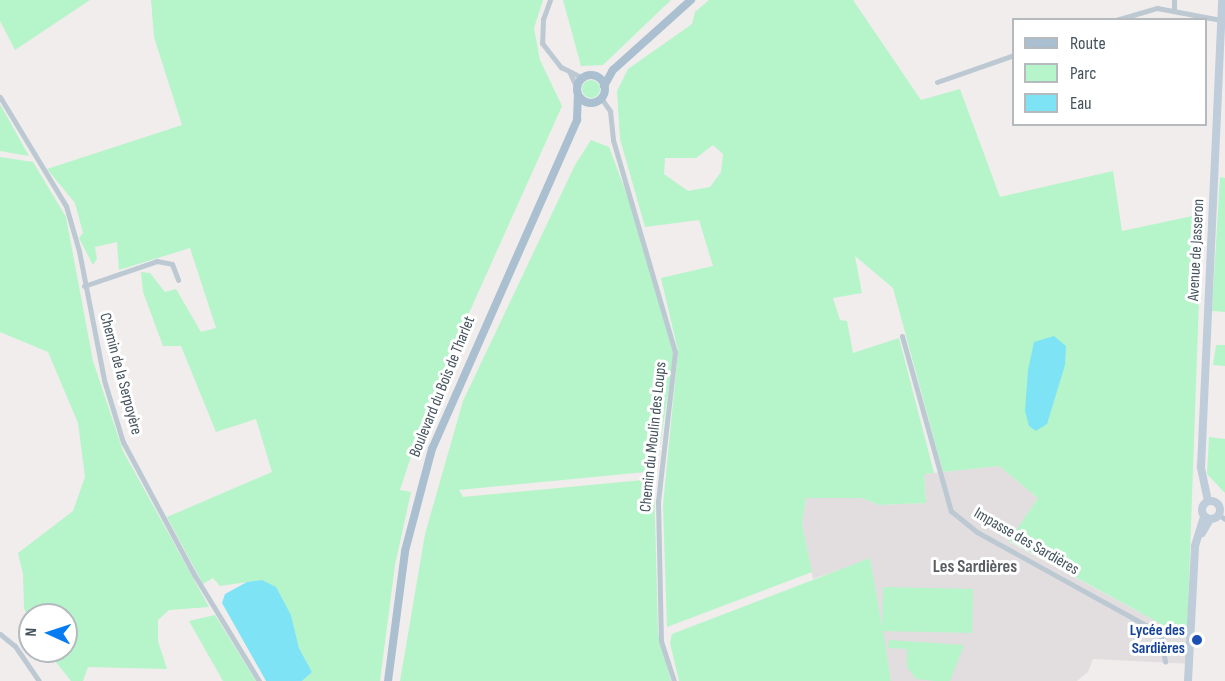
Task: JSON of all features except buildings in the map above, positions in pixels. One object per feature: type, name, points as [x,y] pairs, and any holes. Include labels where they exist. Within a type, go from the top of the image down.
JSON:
[{"type":"main road","points":[[613,70],[583,78],[578,92],[592,103],[601,98],[604,86],[613,70],[691,0]]},
{"type":"main road","name":"Avenue de Jasseron","points":[[1208,501],[1201,467],[1222,0]]},
{"type":"main road","points":[[596,76],[604,86]]},
{"type":"main road","name":"Boulevard du Bois de Tharlet","points":[[577,120],[578,92]]},
{"type":"main road","name":"Boulevard du Bois de Tharlet","points":[[388,681],[405,551],[432,449],[577,120],[592,103]]},
{"type":"main road","points":[[1190,681],[1197,546],[1207,517],[1203,506],[1208,501],[1220,505],[1222,517],[1207,517]]},
{"type":"street","points":[[550,0],[543,19],[542,43],[552,58],[570,73],[583,78]]},
{"type":"street","points":[[1173,11],[1174,0]]},
{"type":"street","points":[[1123,18],[1156,8],[1221,20]]},
{"type":"street","points":[[937,82],[1012,57]]},
{"type":"street","points":[[570,73],[578,92]]},
{"type":"street","name":"Chemin de la Serpoyère","points":[[0,97],[66,206],[104,380],[123,442],[195,576],[259,681]]},
{"type":"street","name":"Chemin du Moulin des Loups","points":[[601,98],[610,111],[613,140],[675,352],[658,501],[661,641],[674,681]]},
{"type":"street","points":[[84,286],[157,261],[172,264],[178,280]]},
{"type":"street","name":"Impasse des Sardières","points":[[902,336],[951,511],[977,532],[1160,633],[1165,662]]},
{"type":"street","points":[[0,634],[15,646],[39,681]]},
{"type":"shaded area","points":[[999,466],[1038,498],[1009,542],[1193,641],[1193,664],[1093,659],[1088,672],[1077,681],[891,681],[870,559],[813,579],[802,524],[806,498],[862,498],[879,505],[926,503],[924,474]]},
{"type":"green space","points":[[0,0],[90,0],[15,50],[0,21]]},
{"type":"green space","points":[[151,0],[543,0],[534,28],[540,60],[562,106],[429,402],[400,490],[411,492],[395,565],[380,681],[302,681],[312,672],[299,648],[291,615],[262,580],[220,586],[213,578],[203,584],[167,517],[272,472],[256,419],[216,432],[181,346],[163,346],[143,292],[141,272],[150,273],[165,292],[176,289],[201,332],[216,328],[190,248],[119,270],[117,242],[95,247],[97,259],[93,265],[79,238],[83,233],[75,203],[47,169],[182,125],[154,37]]},
{"type":"green space","points":[[563,0],[671,0],[603,65],[581,66]]},
{"type":"green space","points":[[709,0],[853,0],[921,100],[960,89],[1000,197],[1113,171],[1122,231],[1202,214],[1187,638],[1009,541],[1038,498],[999,466],[943,472],[893,288],[855,256],[862,293],[833,298],[840,320],[847,321],[853,353],[899,338],[934,473],[924,474],[926,503],[879,505],[862,498],[806,498],[802,524],[812,572],[667,627],[663,505],[678,351],[661,278],[713,266],[699,220],[645,227],[620,139],[617,91],[628,69],[692,24],[695,12]],"holes":[[[713,145],[723,154],[721,172],[710,187],[688,191],[664,174],[665,158],[696,158]]]},
{"type":"green space","points":[[591,80],[597,83],[600,89],[597,95],[591,98],[585,95],[582,89],[585,83]]},
{"type":"green space","points":[[0,104],[29,156],[0,151]]},
{"type":"green space","points":[[591,140],[609,147],[629,200],[674,355],[656,471],[459,490],[463,497],[654,479],[658,633],[671,681],[400,681],[425,534],[463,401],[575,165]]},
{"type":"green space","points":[[0,157],[33,162],[66,217],[93,361],[123,451],[209,607],[169,610],[158,620],[158,641],[167,669],[88,667],[83,681],[71,681],[57,663],[78,663],[78,603],[24,603],[23,574],[18,553],[73,511],[85,477],[78,423],[48,352],[0,332]]},
{"type":"green space","points":[[1220,177],[1225,178],[1225,312],[1212,311]]},
{"type":"green space","points":[[1216,345],[1225,345],[1225,366],[1213,365]]},
{"type":"green space","points":[[1209,437],[1225,439],[1225,493],[1207,474]]},
{"type":"green space","points":[[870,558],[882,627],[883,587],[973,589],[972,633],[883,631],[891,681],[679,681],[670,643],[672,634]]},
{"type":"green space","points":[[215,615],[256,681],[223,681],[189,621]]},
{"type":"green space","points":[[889,640],[964,645],[950,681],[935,681],[916,679],[907,667],[907,649],[888,648]]},
{"type":"water","points":[[1054,336],[1066,346],[1065,365],[1047,424],[1036,431],[1029,426],[1025,411],[1028,370],[1034,342]]},
{"type":"water","points":[[262,580],[276,587],[291,615],[299,648],[312,672],[302,681],[266,681],[222,603],[225,594],[247,582]]},
{"type":"place","name":"Lycée des Sardières","points":[[1197,640]]},
{"type":"district","name":"Les Sardières","points":[[975,567]]}]
